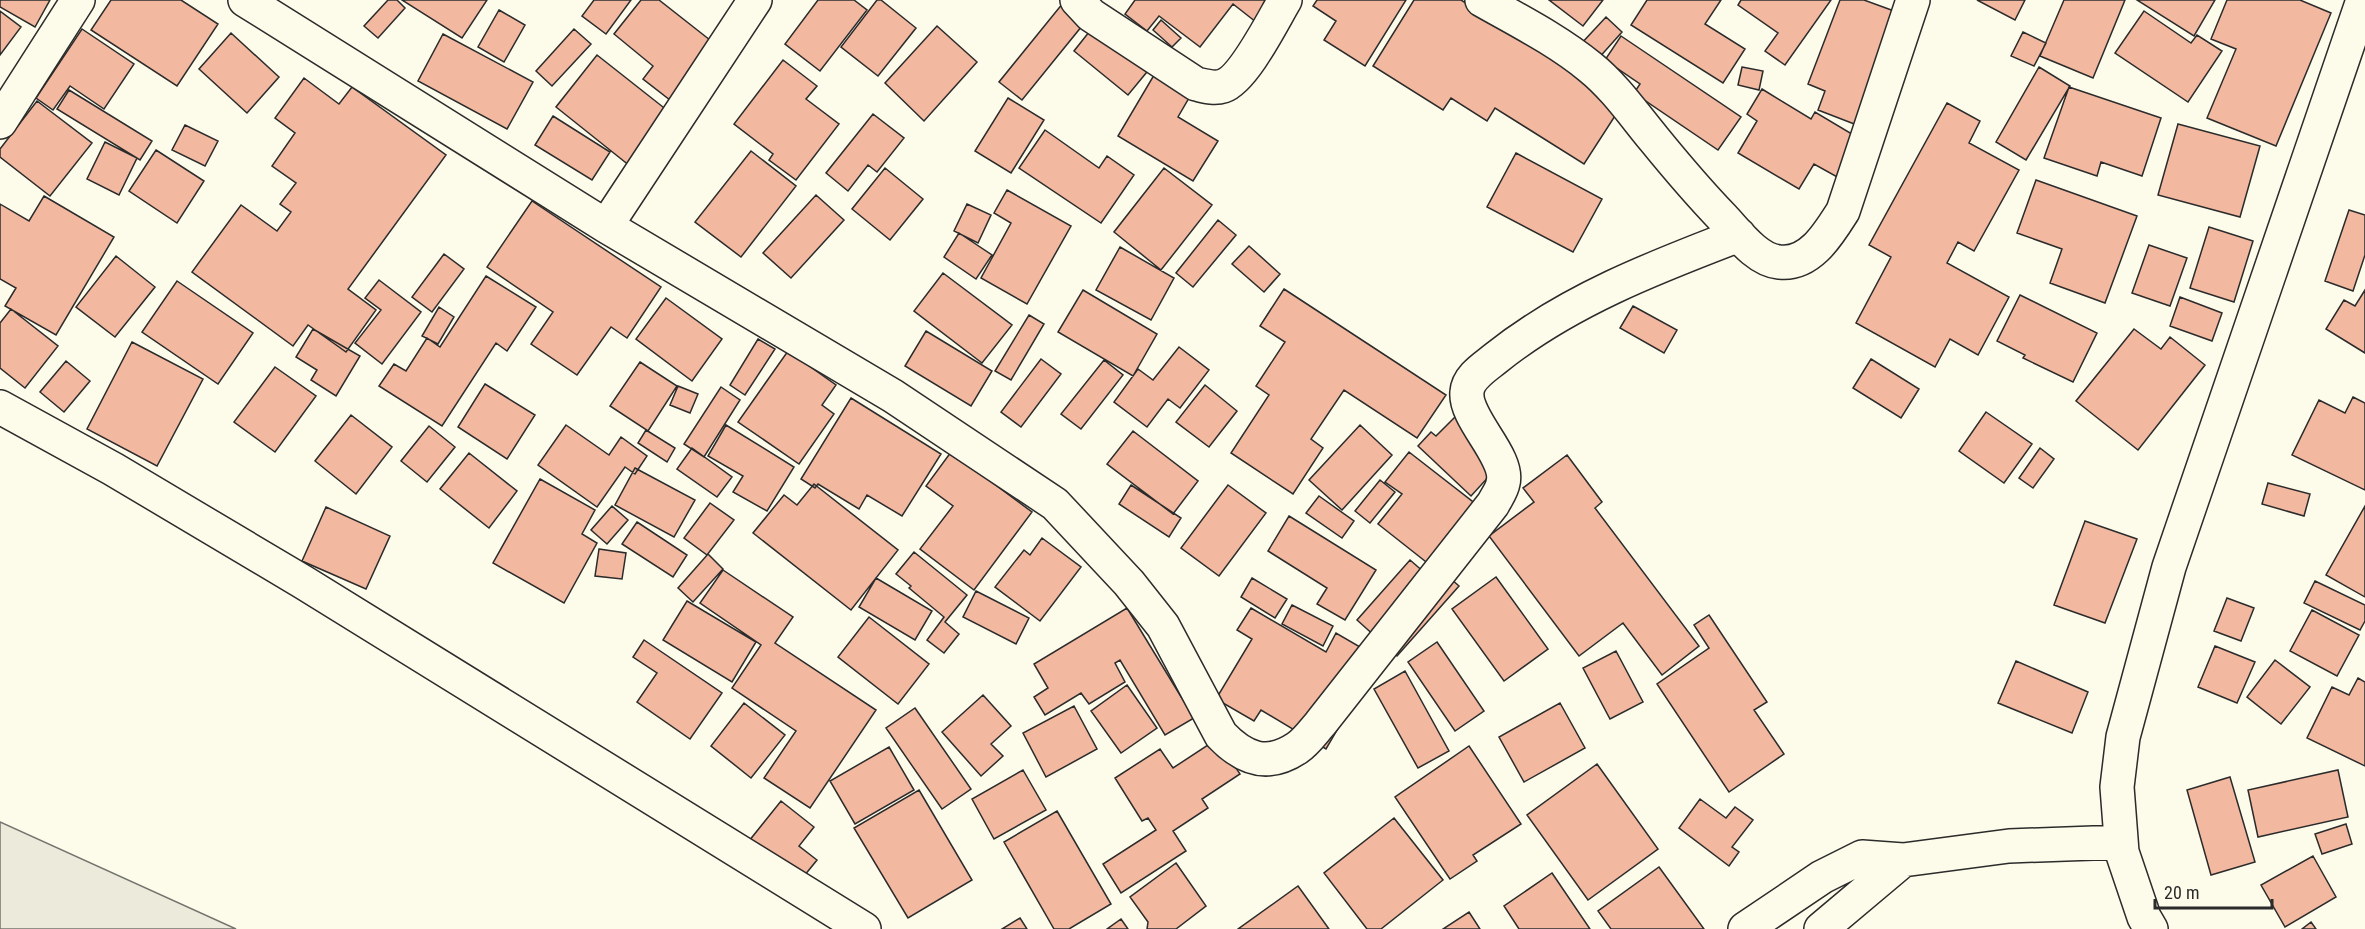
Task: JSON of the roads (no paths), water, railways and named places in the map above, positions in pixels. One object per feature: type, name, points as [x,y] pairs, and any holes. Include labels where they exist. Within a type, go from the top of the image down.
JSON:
[{"type":"street","points":[[0,122],[78,0]]},
{"type":"street","points":[[245,0],[606,226],[893,396],[1055,504],[1129,583],[1163,626],[1221,735],[1234,749],[1251,758],[1276,758],[1297,748],[1320,724],[1493,504],[1504,482],[1502,468],[1467,403],[1467,390],[1476,374],[1509,347],[1590,298],[1670,261],[1739,235]]},
{"type":"street","points":[[606,226],[755,0]]},
{"type":"street","points":[[1077,0],[1091,15],[1196,84],[1210,87],[1224,86],[1241,74],[1285,0]]},
{"type":"street","points":[[1482,0],[1557,43],[1592,69],[1617,94],[1696,189],[1739,235],[1762,256],[1780,262],[1797,261],[1824,242],[1843,211],[1913,0]]},
{"type":"street","points":[[2151,929],[2140,907],[2122,852],[2117,787],[2123,736],[2169,567],[2363,0]]},
{"type":"street","points":[[0,407],[113,469],[303,582],[864,929]]},
{"type":"street","points":[[1745,929],[1822,877],[1862,857],[1903,860],[2009,846],[2121,842]]},
{"type":"street","points":[[1821,929],[1903,860]]}]
